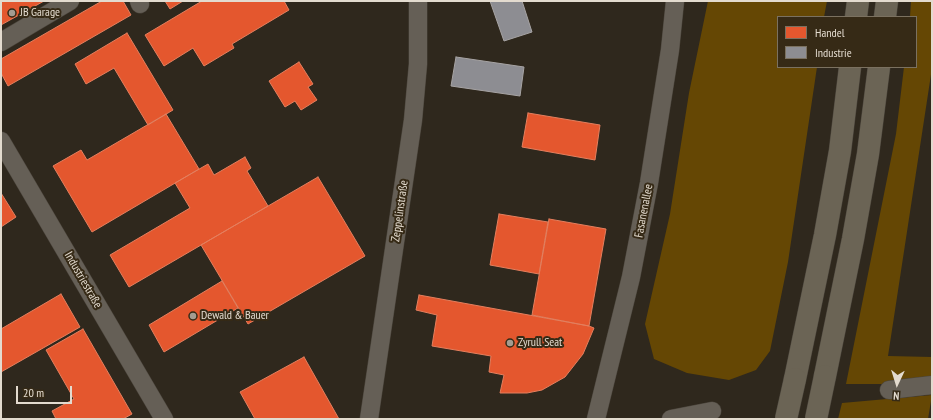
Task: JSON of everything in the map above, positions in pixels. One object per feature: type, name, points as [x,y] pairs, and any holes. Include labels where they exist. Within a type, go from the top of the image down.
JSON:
[{"type":"highway","points":[[856,16],[858,1]]},
{"type":"highway","points":[[885,16],[886,1]]},
{"type":"highway","points":[[786,419],[826,227],[840,151],[850,68]]},
{"type":"highway","points":[[816,419],[853,239],[868,154],[879,68]]},
{"type":"street","points":[[1,42],[70,1]]},
{"type":"street","name":"Zeppelinstraße","points":[[369,419],[413,120],[418,64],[418,1]]},
{"type":"street","name":"Fasanenallee","points":[[596,419],[631,277],[649,183],[670,50],[675,1]]},
{"type":"street","name":"Industriestraße","points":[[1,141],[164,419]]},
{"type":"street","points":[[889,390],[932,385]]},
{"type":"street","points":[[671,419],[712,411]]},
{"type":"shaded area","points":[[708,1],[827,1],[824,16],[777,16],[777,68],[817,68],[788,262],[770,351],[756,370],[729,380],[687,373],[654,359],[645,324],[670,214],[689,93]]},
{"type":"shaded area","points":[[911,1],[932,1],[932,68],[888,356],[932,357],[932,378],[885,384],[846,384],[896,134],[904,68],[917,68],[917,16],[910,16]]},
{"type":"shaded area","points":[[932,395],[928,419],[838,419],[842,403]]},
{"type":"building: Handel","name":"JB Garage","points":[[1,1],[44,1],[1,25]]},
{"type":"building: Handel","points":[[102,1],[123,1],[131,15],[8,86],[1,73],[1,59]]},
{"type":"building: Handel","points":[[165,1],[183,1],[170,9]]},
{"type":"building: Handel","points":[[202,1],[284,1],[289,10],[232,44],[234,48],[204,66],[193,48],[164,66],[145,35]]},
{"type":"building: Handel","points":[[127,33],[173,110],[148,125],[114,68],[86,84],[75,64]]},
{"type":"building: Handel","points":[[299,62],[313,84],[308,87],[317,100],[301,110],[295,101],[285,107],[269,81]]},
{"type":"building: Handel","points":[[528,113],[600,125],[595,160],[522,147]]},
{"type":"building: Handel","points":[[166,114],[199,169],[92,232],[53,166],[81,150],[87,160]]},
{"type":"building: Handel","points":[[245,157],[251,168],[247,171],[268,206],[129,287],[110,255],[190,208],[175,183],[208,164],[214,175]]},
{"type":"building: Handel","points":[[318,177],[365,256],[248,324],[201,245]]},
{"type":"building: Handel","points":[[1,193],[16,217],[1,227]]},
{"type":"building: Handel","points":[[499,214],[548,222],[539,274],[490,265]]},
{"type":"building: Handel","points":[[549,219],[606,229],[589,326],[532,315]]},
{"type":"building: Handel","name":"Dewald & Bauer","points":[[222,281],[238,308],[164,352],[149,325]]},
{"type":"building: Handel","points":[[61,294],[80,327],[1,372],[1,329]]},
{"type":"building: Handel","name":"Zyrull Seat","points":[[419,295],[594,328],[583,354],[565,377],[542,390],[527,393],[500,393],[504,375],[489,372],[491,356],[432,346],[437,315],[416,310]]},
{"type":"building: Handel","points":[[83,329],[132,414],[123,419],[56,419],[52,411],[74,399],[46,350]]},
{"type":"building: Handel","points":[[304,357],[339,419],[255,419],[240,392]]},
{"type":"building: Industrie","points":[[490,1],[522,1],[532,32],[504,41]]},
{"type":"building: Industrie","points":[[456,57],[524,67],[520,96],[451,86]]},
{"type":"place","name":"JB Garage","points":[[12,13]]},
{"type":"place","name":"Dewald & Bauer","points":[[193,316]]},
{"type":"place","name":"Zyrull Seat","points":[[510,343]]}]
